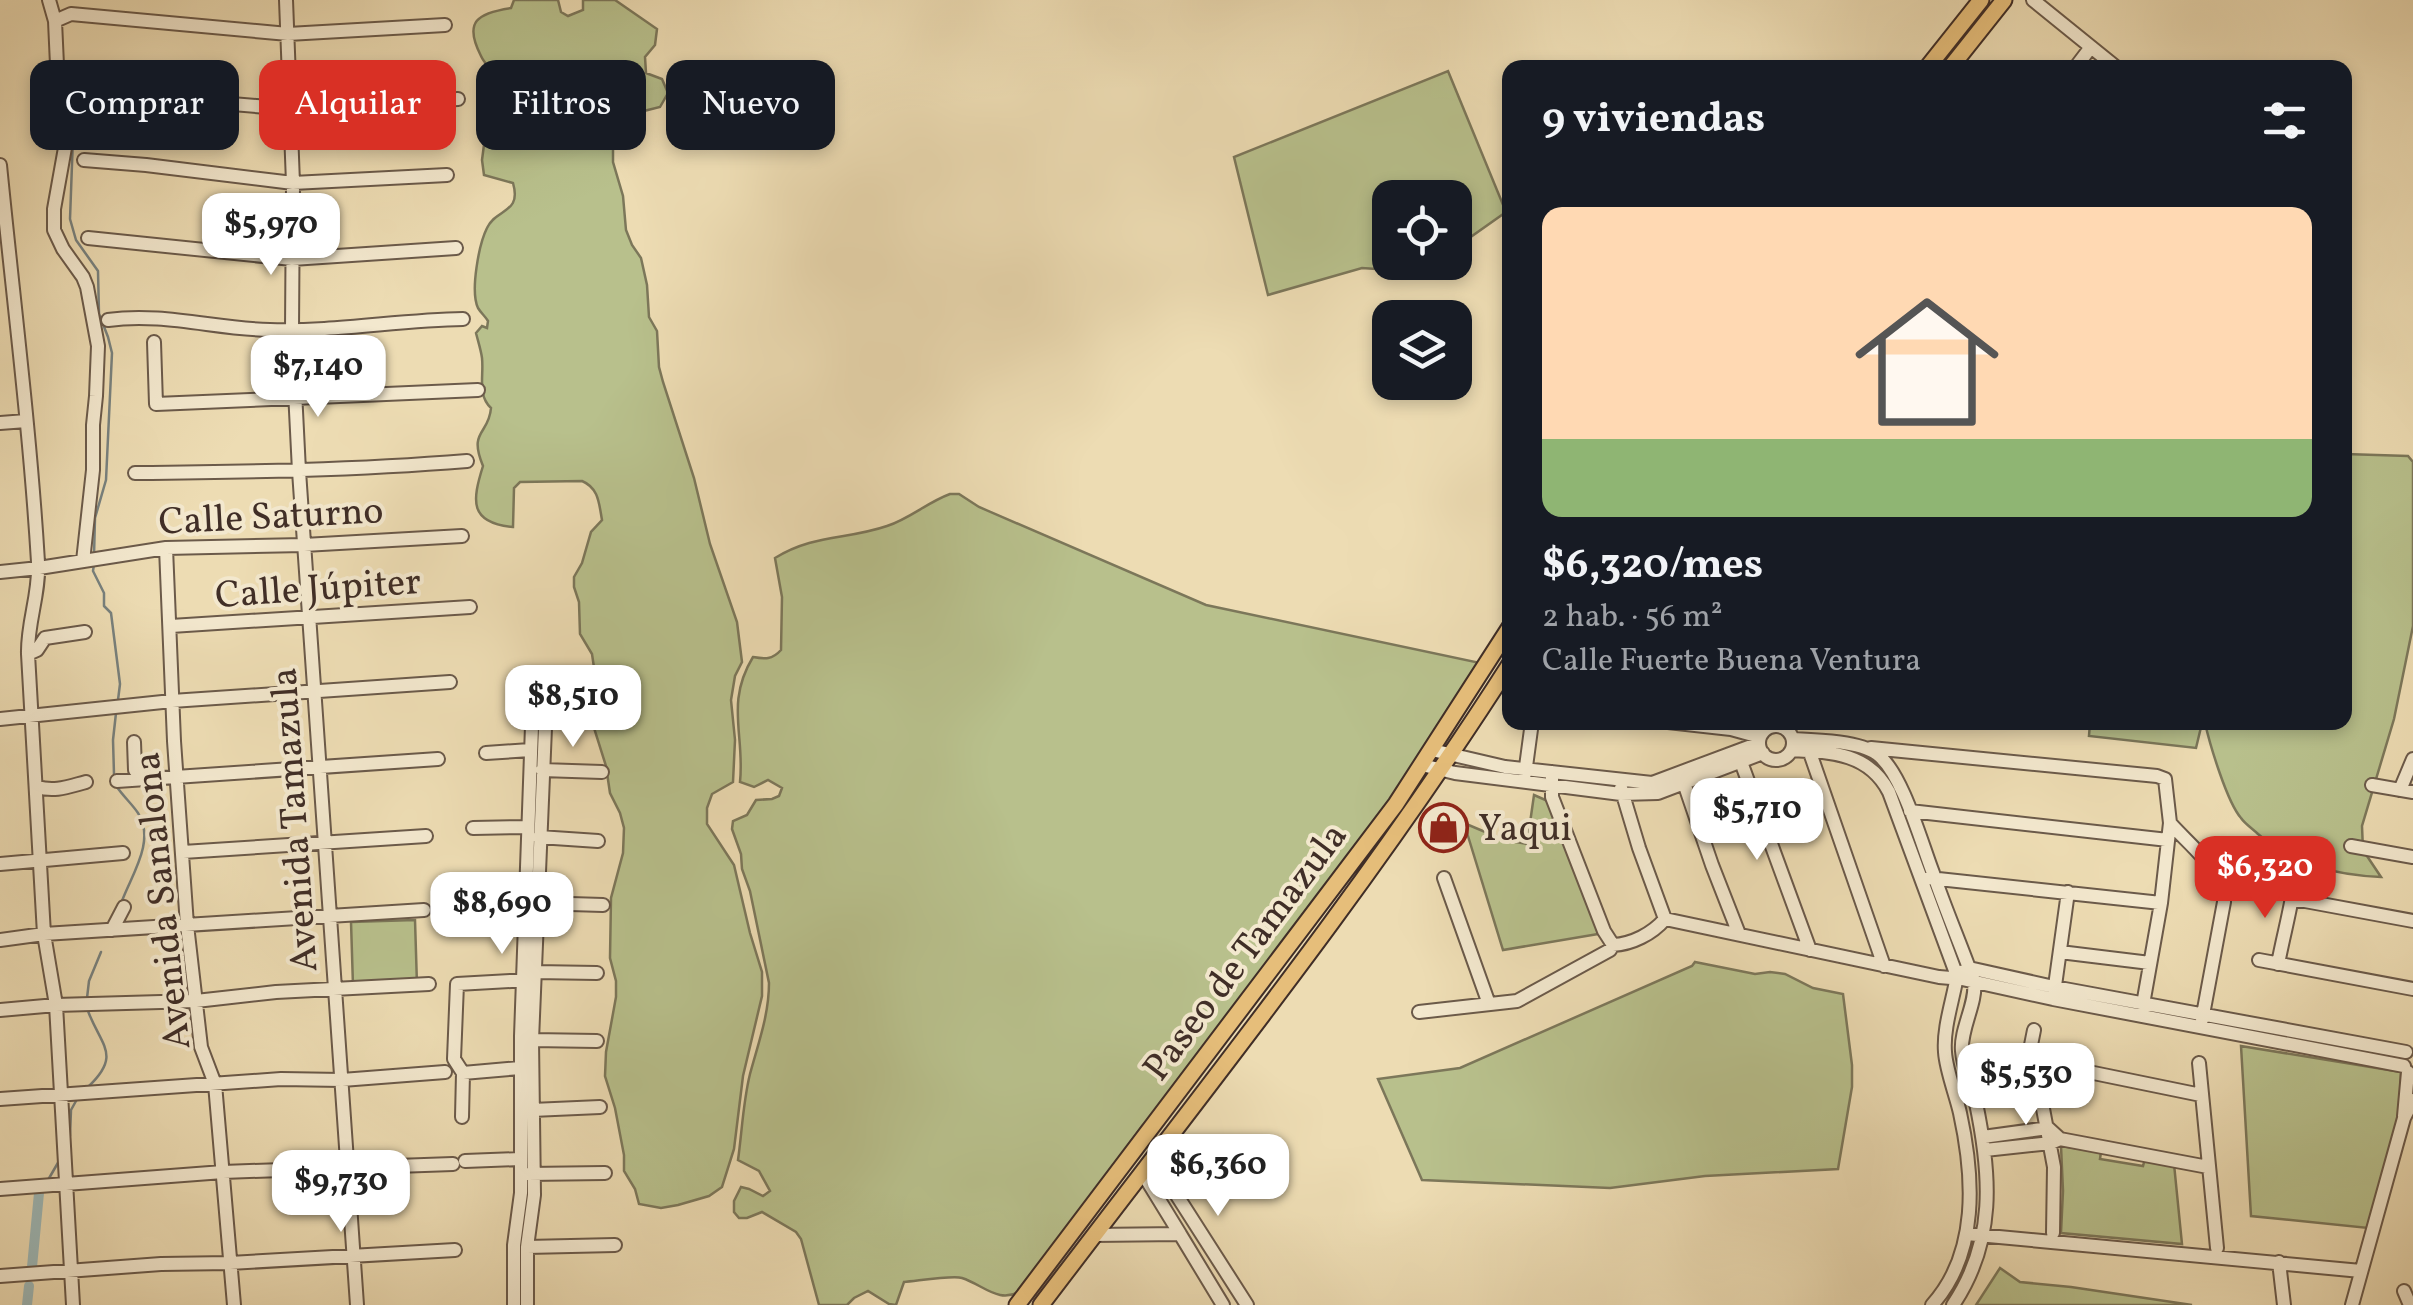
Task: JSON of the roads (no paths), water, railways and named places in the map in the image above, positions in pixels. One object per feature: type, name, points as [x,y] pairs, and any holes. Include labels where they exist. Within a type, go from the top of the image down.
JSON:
[{"type":"main road","points":[[1933,60],[1981,0]]},
{"type":"main road","points":[[1956,60],[2000,2]]},
{"type":"main road","name":"Paseo de Tamazula","points":[[1017,1305],[1376,831],[1502,640]]},
{"type":"main road","name":"Paseo de Tamazula","points":[[1040,1305],[1320,941],[1452,756],[1502,677]]},
{"type":"street","points":[[49,0],[68,130],[54,230],[87,287],[98,346],[93,470],[84,561]]},
{"type":"street","name":"Avenida Tamazula","points":[[286,0],[289,60]]},
{"type":"street","points":[[2033,0],[2108,60]]},
{"type":"street","points":[[55,22],[71,14],[288,34],[445,26]]},
{"type":"street","points":[[2080,60],[2091,46]]},
{"type":"street","name":"Avenida Tamazula","points":[[292,150],[292,330],[299,471],[357,1305]]},
{"type":"street","points":[[84,160],[293,184],[447,175]]},
{"type":"street","points":[[0,165],[5,268],[26,420],[39,568],[28,654],[44,934],[56,1005],[73,1305]]},
{"type":"street","points":[[88,238],[292,259],[456,248]]},
{"type":"street","points":[[108,320],[140,317],[292,330],[464,319]]},
{"type":"street","points":[[154,342],[156,404],[478,390]]},
{"type":"street","points":[[0,423],[26,420]]},
{"type":"street","points":[[135,473],[391,468],[467,461]]},
{"type":"street","name":"Calle Saturno","points":[[0,572],[166,548],[462,536]]},
{"type":"street","name":"Avenida Sanalona","points":[[166,548],[188,925],[201,1047],[215,1084],[234,1305]]},
{"type":"street","name":"Calle Júpiter","points":[[171,626],[470,608]]},
{"type":"street","points":[[28,654],[37,650],[45,638],[86,632]]},
{"type":"street","points":[[0,719],[450,682]]},
{"type":"street","points":[[514,1305],[514,1245],[520,1193],[527,1174],[532,1110],[527,827],[535,786],[542,770],[546,704],[543,694],[533,698],[530,750],[535,786],[539,837],[531,903]]},
{"type":"street","points":[[1525,775],[1531,730]]},
{"type":"street","points":[[1729,730],[1744,732],[1761,744],[1768,758],[1778,760],[1800,745],[1863,747],[2165,779],[2170,824],[2142,1009]]},
{"type":"street","points":[[1682,779],[1740,762],[1761,744],[1766,730]]},
{"type":"street","points":[[1788,730],[1800,745],[1884,966]]},
{"type":"street","points":[[134,742],[136,770],[142,779]]},
{"type":"street","points":[[1422,765],[1658,793],[1761,744]]},
{"type":"street","points":[[1800,745],[1865,763],[1880,775],[1919,878],[1963,972],[1975,984],[2054,993]]},
{"type":"street","points":[[1863,747],[1880,756],[1896,776],[1963,972],[1944,1054],[1962,1125],[1971,1194],[1968,1234],[1954,1272],[1932,1305]]},
{"type":"street","points":[[486,753],[530,750]]},
{"type":"street","points":[[1432,750],[1525,775]]},
{"type":"street","points":[[117,780],[438,759]]},
{"type":"street","points":[[2372,784],[2407,791],[2413,759]]},
{"type":"street","points":[[1740,762],[1810,950]]},
{"type":"street","points":[[542,770],[602,772]]},
{"type":"street","points":[[1551,779],[1552,797],[1612,945]]},
{"type":"street","points":[[1682,779],[1739,934]]},
{"type":"street","points":[[36,787],[65,789],[86,782]]},
{"type":"street","points":[[1621,787],[1665,919]]},
{"type":"street","points":[[1910,812],[2168,840]]},
{"type":"street","points":[[2170,824],[2218,876],[2224,888],[2202,1020]]},
{"type":"street","points":[[473,828],[527,827]]},
{"type":"street","points":[[183,852],[426,836]]},
{"type":"street","points":[[539,837],[598,841]]},
{"type":"street","points":[[2351,846],[2413,857]]},
{"type":"street","points":[[0,864],[122,854]]},
{"type":"street","points":[[2224,888],[2253,865]]},
{"type":"street","points":[[2278,964],[2296,871]]},
{"type":"street","points":[[1444,878],[1490,1004]]},
{"type":"street","points":[[1919,878],[2160,903]]},
{"type":"street","points":[[2054,993],[2068,892]]},
{"type":"street","points":[[2293,901],[2305,900],[2413,922]]},
{"type":"street","points":[[470,904],[602,905]]},
{"type":"street","points":[[112,930],[124,907]]},
{"type":"street","points":[[0,940],[424,910]]},
{"type":"street","points":[[1612,945],[1630,943],[1665,919]]},
{"type":"street","points":[[1665,919],[1939,977],[1963,972],[2409,1063],[2402,1124],[2352,1305]]},
{"type":"street","points":[[1419,1012],[1520,1000],[1610,950],[1612,945]]},
{"type":"street","points":[[2060,952],[2150,963]]},
{"type":"street","points":[[2259,960],[2413,988]]},
{"type":"street","points":[[462,1117],[463,1073],[454,1059],[457,984],[597,973]]},
{"type":"street","points":[[527,1305],[527,1248],[534,1194],[520,1159],[520,1068],[531,977]]},
{"type":"street","points":[[0,1010],[196,1002],[276,992],[429,984]]},
{"type":"street","points":[[1953,1305],[1965,1287],[1987,1211],[1984,1143],[1962,1053],[1975,984]]},
{"type":"street","points":[[2034,1030],[2031,1046],[2053,1137],[2053,1233]]},
{"type":"street","points":[[532,1040],[597,1042]]},
{"type":"street","points":[[2034,1061],[2202,1095]]},
{"type":"street","points":[[2199,1063],[2217,1248]]},
{"type":"street","points":[[463,1073],[520,1068]]},
{"type":"street","points":[[0,1099],[445,1072]]},
{"type":"street","points":[[1954,1090],[1972,1085]]},
{"type":"street","points":[[2402,1124],[2413,1100]]},
{"type":"street","points":[[532,1110],[600,1107]]},
{"type":"street","points":[[2402,1124],[2412,1143]]},
{"type":"street","points":[[1984,1143],[2053,1137],[2208,1167]]},
{"type":"street","points":[[1152,1158],[1247,1305]]},
{"type":"street","points":[[0,1189],[223,1172],[520,1159]]},
{"type":"street","points":[[1142,1172],[1223,1305]]},
{"type":"street","points":[[527,1174],[605,1174]]},
{"type":"street","points":[[1094,1235],[1180,1234]]},
{"type":"street","points":[[1968,1234],[2361,1271]]},
{"type":"street","points":[[527,1248],[615,1245]]},
{"type":"street","points":[[0,1276],[454,1250]]},
{"type":"street","points":[[2279,1262],[2284,1305]]},
{"type":"street","points":[[2404,1291],[2410,1305]]},
{"type":"waterway","points":[[73,150],[70,219],[76,240],[98,271],[99,314],[112,353],[106,480],[95,518],[94,556]]},
{"type":"waterway","points":[[94,564],[93,571],[104,593],[104,606],[111,613],[120,684],[118,700]]},
{"type":"waterway","points":[[114,774],[116,713]]},
{"type":"waterway","points":[[117,787],[138,813],[144,835],[140,858],[122,901]]},
{"type":"waterway","points":[[87,998],[89,981],[101,952]]},
{"type":"waterway","points":[[88,1011],[106,1058],[104,1067],[88,1087]]},
{"type":"waterway","points":[[70,1136],[71,1110],[76,1101]]},
{"type":"waterway","points":[[48,1180],[59,1161]]},
{"type":"waterway","points":[[32,1267],[39,1193]]},
{"type":"waterway","points":[[27,1305],[29,1286]]},
{"type":"place","name":"Yaqui","points":[[1443,827]]}]
